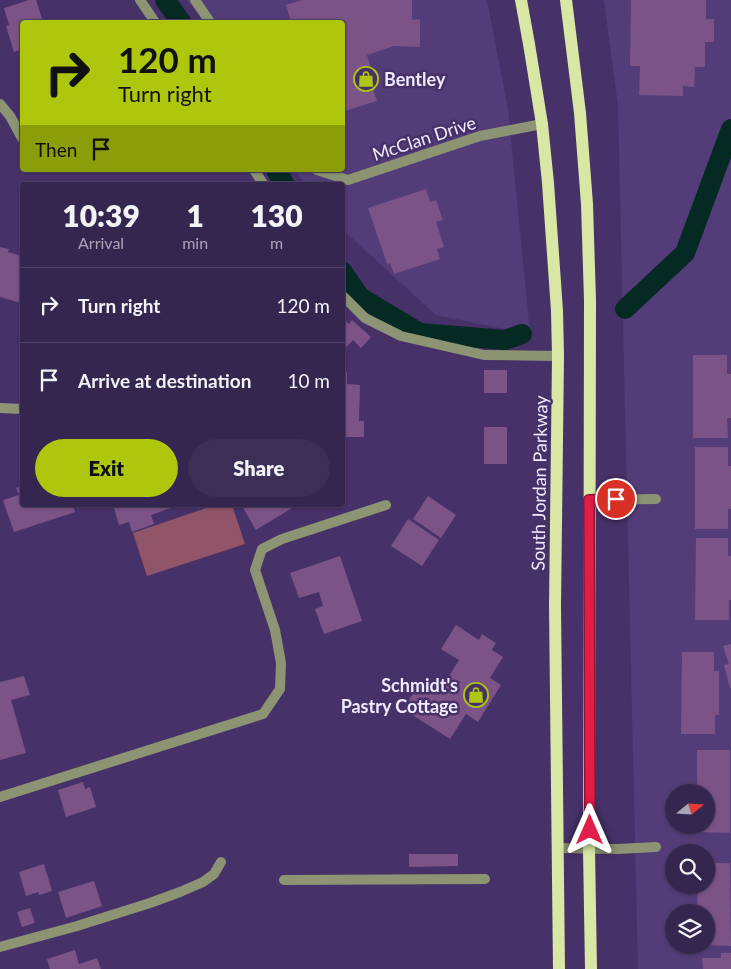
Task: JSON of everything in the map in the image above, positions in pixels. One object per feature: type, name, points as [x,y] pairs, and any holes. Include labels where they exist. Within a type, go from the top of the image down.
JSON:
[{"type":"main road","name":"South Jordan Parkway","points":[[521,0],[530,44],[542,124],[554,253],[557,311],[555,606],[559,969]]},
{"type":"main road","points":[[566,0],[580,113],[586,204],[590,350],[591,969]]},
{"type":"street","points":[[140,0],[154,20]]},
{"type":"street","points":[[195,0],[209,20]]},
{"type":"street","points":[[0,104],[10,116],[20,134]]},
{"type":"street","name":"McClan Drive","points":[[323,172],[348,180],[480,136],[542,124]]},
{"type":"street","points":[[345,298],[364,318],[401,336],[484,355],[558,356]]},
{"type":"street","points":[[0,408],[20,410]]},
{"type":"street","points":[[589,500],[656,499]]},
{"type":"street","points":[[0,797],[263,714],[280,689],[281,663],[275,630],[255,570],[262,549],[282,539],[386,506]]},
{"type":"street","points":[[557,848],[656,847]]},
{"type":"street","points":[[0,947],[76,926],[180,892],[203,882],[214,874],[221,862]]},
{"type":"street","points":[[284,880],[486,879]]},
{"type":"shaded area","points":[[186,0],[487,0],[508,109],[530,334],[436,315],[345,232],[345,182],[303,182],[297,172],[345,172],[345,20],[205,20]]},
{"type":"shaded area","points":[[604,0],[731,0],[731,969],[638,969],[618,106]]},
{"type":"shaded area","points":[[209,507],[233,507],[245,544],[147,576],[133,533]]},
{"type":"building","points":[[29,0],[36,0],[42,20],[20,20],[20,50],[14,52],[6,26],[9,25],[4,8]]},
{"type":"building","points":[[302,0],[412,0],[412,20],[420,19],[420,47],[394,46],[367,55],[375,83],[371,84],[377,101],[345,111],[345,20],[290,20],[286,5]]},
{"type":"building","points":[[631,0],[706,0],[706,19],[714,19],[714,42],[705,42],[705,67],[695,67],[694,87],[683,86],[683,96],[639,95],[640,66],[630,66]]},
{"type":"building","points":[[426,189],[430,202],[436,200],[443,220],[436,222],[444,247],[437,249],[440,259],[394,274],[390,263],[387,264],[368,208]]},
{"type":"building","points":[[0,247],[9,249],[8,252],[20,255],[20,303],[0,297]]},
{"type":"building","points":[[352,320],[371,337],[361,348],[353,340],[345,349],[345,321],[349,324]]},
{"type":"building","points":[[693,355],[727,355],[727,374],[731,374],[731,418],[727,418],[728,438],[693,438]]},
{"type":"building","points":[[484,370],[507,370],[507,393],[484,393]]},
{"type":"building","points":[[345,372],[347,372],[347,384],[360,385],[359,421],[364,421],[364,437],[345,437]]},
{"type":"building","points":[[484,427],[507,427],[507,464],[484,464]]},
{"type":"building","points":[[695,447],[728,447],[728,466],[731,466],[731,509],[728,509],[728,529],[695,529]]},
{"type":"building","points":[[20,487],[20,507],[74,507],[75,512],[14,532],[3,500],[19,495],[16,488]]},
{"type":"building","points":[[428,496],[456,515],[441,538],[413,519]]},
{"type":"building","points":[[114,507],[173,507],[151,515],[154,524],[132,532],[129,522],[119,525]]},
{"type":"building","points":[[243,507],[294,507],[256,530]]},
{"type":"building","points":[[408,519],[439,540],[422,566],[391,546]]},
{"type":"building","points":[[696,538],[728,538],[728,556],[731,556],[729,620],[695,620]]},
{"type":"building","points":[[340,556],[362,621],[324,634],[315,609],[323,606],[319,592],[299,598],[290,573]]},
{"type":"building","points":[[456,625],[479,640],[482,634],[496,643],[492,650],[503,657],[490,678],[501,685],[478,722],[466,714],[450,739],[403,709],[420,683],[438,694],[459,660],[441,649]]},
{"type":"building","points":[[731,644],[730,688],[724,665],[729,664],[723,646]]},
{"type":"building","points":[[682,652],[714,652],[714,671],[719,671],[719,715],[715,715],[715,734],[681,734]]},
{"type":"building","points":[[24,676],[30,695],[11,700],[26,753],[0,760],[0,682]]},
{"type":"building","points":[[697,750],[730,750],[730,833],[715,833],[715,784],[697,784]]},
{"type":"building","points":[[83,782],[85,789],[90,787],[96,807],[66,817],[58,790]]},
{"type":"building","points":[[409,854],[458,854],[458,866],[409,867]]},
{"type":"building","points":[[715,863],[730,863],[731,946],[715,945],[715,904],[697,904],[698,894],[715,894]]},
{"type":"building","points":[[44,864],[52,891],[39,895],[38,892],[26,896],[19,872]]},
{"type":"building","points":[[94,881],[102,906],[66,918],[58,892]]},
{"type":"building","points":[[30,908],[35,923],[22,927],[17,912]]},
{"type":"building","points":[[75,950],[79,964],[97,958],[101,969],[50,969],[47,959]]},
{"type":"building","points":[[721,953],[731,953],[731,969],[703,969],[702,958],[721,958]]},
{"type":"waterway","points":[[165,0],[180,20]]},
{"type":"waterway","points":[[625,309],[685,253],[731,129]]},
{"type":"waterway","points":[[277,172],[283,182]]},
{"type":"waterway","points":[[345,275],[360,297],[420,333],[505,340],[522,334]]},
{"type":"place","name":"Bentley","points":[[366,79]]},
{"type":"place","name":"Schmidt's Pastry Cottage","points":[[476,695]]},
{"type":"route","points":[[590,830],[589,500],[616,499]]}]
